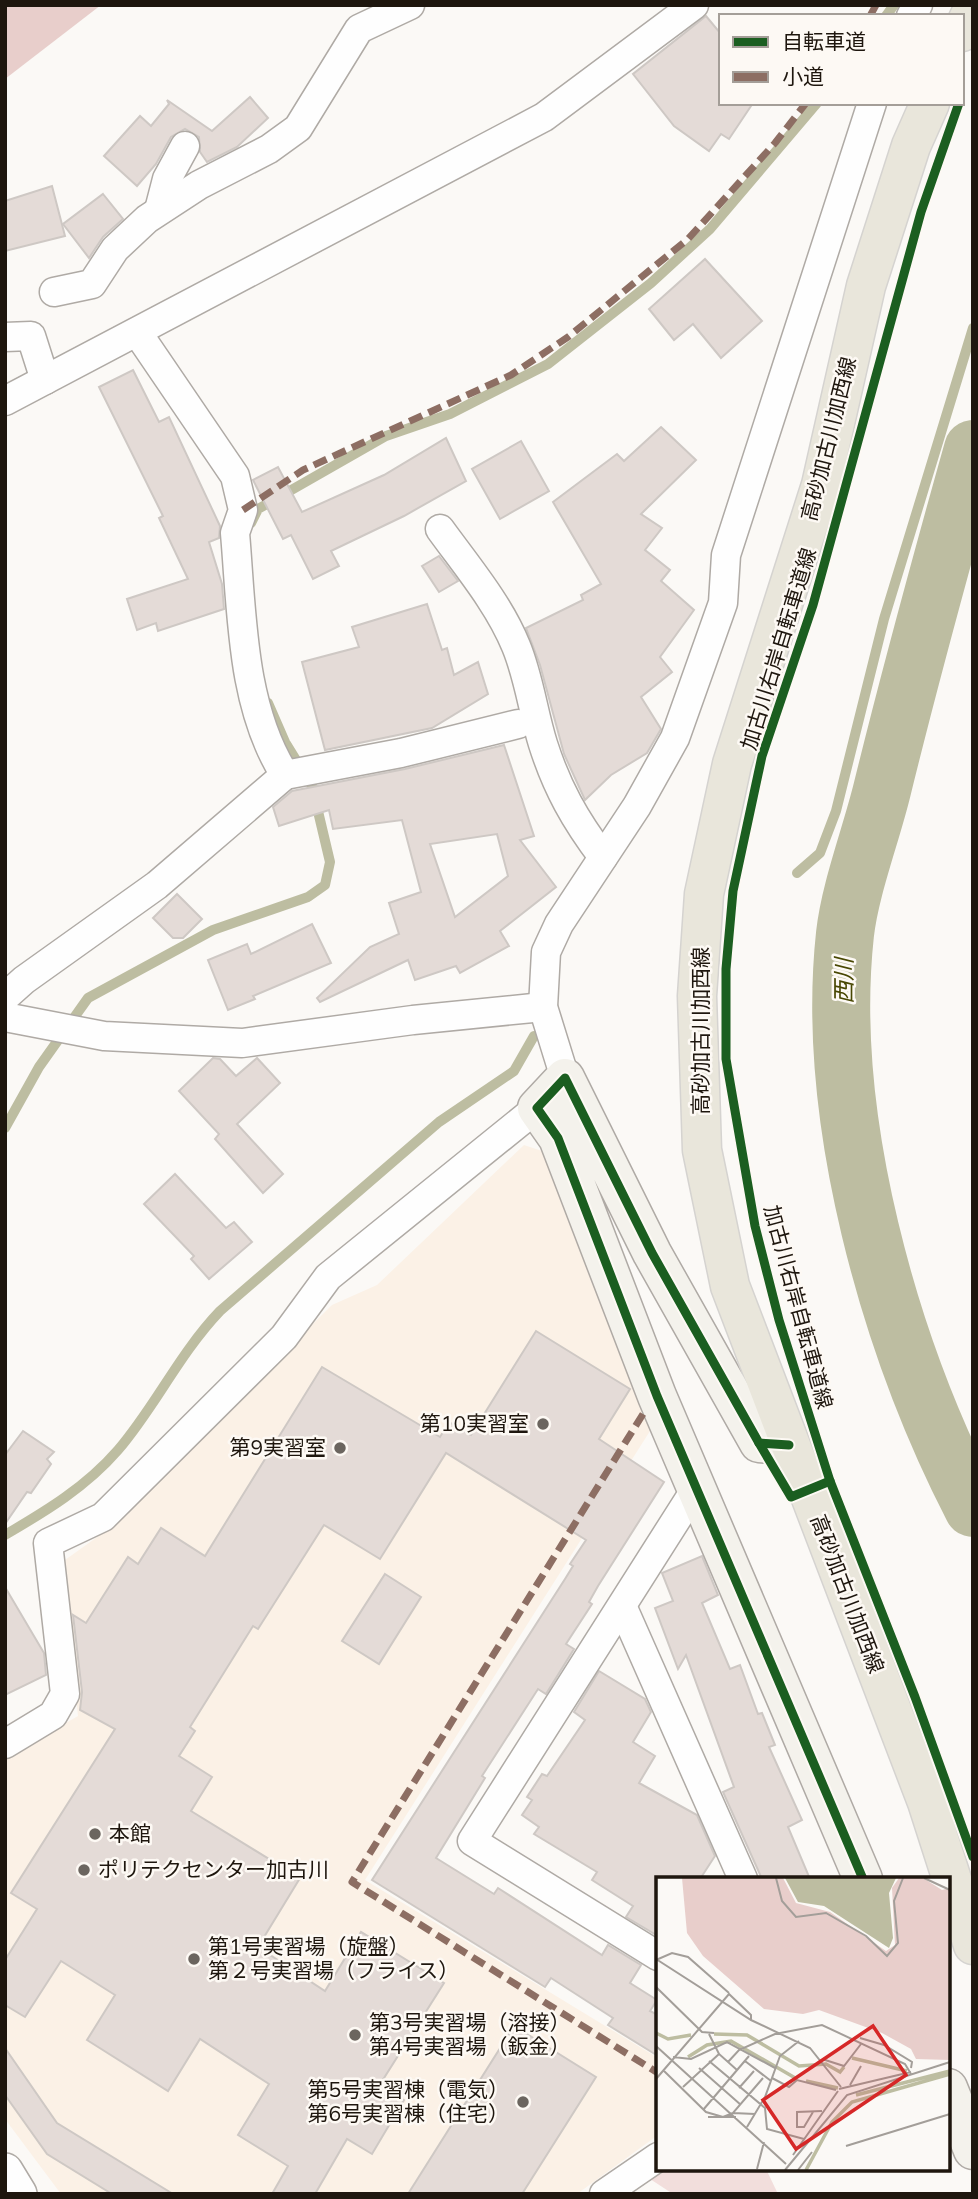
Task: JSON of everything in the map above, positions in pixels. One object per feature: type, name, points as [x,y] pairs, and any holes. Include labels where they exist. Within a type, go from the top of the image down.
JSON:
[{"type":"main road","points":[[964,28],[973,9]]},
{"type":"main road","name":"高砂加古川加西線","points":[[929,105],[911,146],[866,286],[821,485],[732,764],[704,894],[697,996],[702,1150],[730,1286],[927,1802],[973,1945]]},
{"type":"main road","points":[[789,1445],[759,1443],[652,1253],[565,1079],[537,1108],[558,1138],[657,1396],[698,1486],[862,1877]]},
{"type":"main road","points":[[950,2093],[973,2150]]},
{"type":"street","points":[[54,292],[92,284],[115,249],[159,210],[199,185],[269,149],[298,128],[359,29],[410,5]]},
{"type":"street","points":[[5,401],[544,117],[694,5]]},
{"type":"street","points":[[565,1079],[543,1007],[546,952],[559,924],[637,806],[675,738],[723,603],[726,555],[871,105]]},
{"type":"street","points":[[159,210],[167,179],[185,146]]},
{"type":"street","points":[[137,332],[236,476],[243,510],[235,533],[251,689],[272,755],[285,775]]},
{"type":"street","points":[[5,337],[31,336],[45,380]]},
{"type":"street","points":[[440,529],[484,590],[516,644],[543,744],[560,788],[570,812],[603,857]]},
{"type":"street","points":[[5,997],[24,980],[157,886],[285,775],[401,753],[518,724]]},
{"type":"street","points":[[5,1017],[92,1034],[242,1043],[413,1020],[543,1007]]},
{"type":"street","points":[[5,1744],[53,1715],[65,1694],[48,1543],[103,1517],[284,1337],[328,1277],[537,1108]]},
{"type":"street","points":[[656,1955],[472,1842],[698,1486]]},
{"type":"street","points":[[623,1608],[742,1877]]},
{"type":"street","points":[[604,2194],[656,2158]]},
{"type":"street","points":[[5,2171],[19,2194]]},
{"type":"shaded area","points":[[5,5],[101,5],[5,79]]},
{"type":"shaded area","name":"ポリテクセンター加古川","points":[[524,1145],[545,1152],[657,1420],[365,1880],[656,2057],[656,2136],[577,2194],[61,2194],[5,2119],[5,1758],[78,1716],[64,1584],[65,1560],[100,1535],[332,1305],[377,1285]]},
{"type":"shaded area","points":[[656,2171],[767,2171],[778,2194],[673,2194],[647,2177]]},
{"type":"building","points":[[706,16],[719,32],[719,105],[752,105],[729,139],[721,134],[709,151],[674,126],[633,74]]},
{"type":"building","points":[[250,97],[268,118],[237,147],[207,162],[200,152],[199,137],[185,129],[171,137],[156,164],[137,186],[104,156],[140,116],[151,126],[169,104],[167,100],[212,131]]},
{"type":"building","points":[[52,186],[65,236],[5,251],[5,201]]},
{"type":"building","points":[[103,194],[123,219],[103,237],[89,258],[63,224]]},
{"type":"building","points":[[705,259],[762,321],[721,358],[693,324],[674,340],[649,309]]},
{"type":"building","points":[[133,370],[159,422],[169,417],[220,526],[219,538],[209,542],[222,584],[224,609],[158,631],[156,623],[137,630],[127,599],[188,579],[159,518],[163,516],[99,387]]},
{"type":"building","points":[[661,427],[696,460],[641,514],[662,528],[645,550],[670,570],[661,581],[694,610],[660,657],[672,672],[641,697],[661,729],[647,753],[611,775],[585,800],[564,754],[540,665],[526,628],[583,600],[581,595],[601,584],[553,502],[617,454],[624,461]]},
{"type":"building","points":[[446,438],[466,481],[404,516],[331,551],[339,566],[313,579],[291,535],[283,539],[253,480],[278,467],[302,512],[384,475]]},
{"type":"building","points":[[521,441],[549,491],[500,519],[472,469]]},
{"type":"building","points":[[439,556],[458,581],[439,592],[422,566]]},
{"type":"building","points":[[427,604],[442,650],[447,648],[454,675],[478,662],[488,694],[432,728],[325,750],[302,662],[359,647],[352,627]]},
{"type":"building","points":[[504,745],[534,836],[520,840],[556,887],[500,931],[509,946],[460,973],[456,966],[415,980],[408,960],[320,1002],[317,998],[370,947],[399,934],[389,903],[421,892],[402,820],[333,829],[329,810],[279,826],[273,807],[292,791],[405,769]],"holes":[[[497,834],[508,876],[455,917],[430,844]]]},
{"type":"building","points":[[177,894],[202,919],[183,938],[173,938],[153,918]]},
{"type":"building","points":[[312,924],[331,963],[253,996],[255,999],[228,1010],[208,960],[247,944],[251,954]]},
{"type":"building","points":[[213,1058],[220,1059],[236,1076],[257,1058],[280,1083],[237,1124],[283,1174],[263,1193],[215,1139],[219,1134],[179,1091]]},
{"type":"building","points":[[175,1174],[226,1228],[234,1222],[252,1242],[209,1279],[191,1259],[194,1256],[144,1204]]},
{"type":"building","points":[[536,1331],[630,1389],[599,1439],[664,1482],[598,1586],[589,1602],[592,1604],[566,1644],[574,1649],[546,1694],[538,1689],[482,1776],[485,1778],[436,1858],[494,1894],[498,1888],[602,1955],[608,1945],[641,1965],[630,1983],[656,1999],[650,2011],[656,2014],[656,2055],[608,2025],[613,2018],[551,1978],[545,1987],[372,1880],[565,1579],[573,1566],[570,1564],[586,1540],[446,1453],[380,1559],[324,1525],[258,1629],[253,1626],[190,1727],[195,1731],[179,1756],[212,1777],[191,1811],[300,1878],[258,1947],[325,1991],[361,1932],[444,1983],[379,2086],[404,2100],[372,2154],[347,2139],[315,2194],[272,2194],[288,2166],[238,2135],[269,2084],[200,2039],[168,2091],[87,2040],[115,1995],[61,1961],[25,2017],[5,2005],[5,1960],[37,1909],[11,1893],[115,1729],[80,1710],[82,1692],[73,1615],[86,1623],[128,1557],[138,1564],[161,1528],[205,1556],[322,1367],[440,1437],[449,1422],[471,1435]]},
{"type":"building","points":[[23,1431],[54,1452],[47,1459],[51,1464],[5,1524],[5,1455]]},
{"type":"building","points":[[702,1556],[718,1595],[702,1603],[730,1669],[740,1665],[758,1714],[762,1713],[775,1745],[769,1747],[802,1820],[788,1827],[809,1877],[761,1877],[723,1792],[734,1787],[686,1655],[678,1669],[655,1608],[673,1601],[662,1573]]},
{"type":"building","points":[[385,1574],[421,1597],[379,1664],[342,1641]]},
{"type":"building","points":[[5,1587],[44,1653],[46,1675],[5,1695]]},
{"type":"building","points":[[599,1671],[645,1699],[651,1712],[633,1742],[655,1756],[639,1783],[697,1815],[715,1856],[701,1877],[656,1877],[656,1935],[626,1917],[633,1906],[592,1880],[597,1872],[534,1834],[539,1827],[522,1815],[532,1800],[527,1797],[542,1774],[547,1776],[585,1720],[574,1712]]},
{"type":"building","name":"第5号実習棟（電気） 第6号実習棟（住宅）","points":[[514,2026],[596,2077],[522,2194],[408,2194]]},
{"type":"building","points":[[5,2048],[57,2123],[173,2194],[112,2194],[47,2154],[5,2095]]},
{"type":"waterway","points":[[887,14],[894,5]]},
{"type":"waterway","points":[[251,523],[258,509],[386,436],[450,414],[548,364],[651,283],[710,229],[815,105]]},
{"type":"waterway","points":[[797,873],[820,853],[836,811],[884,619],[973,328]]},
{"type":"waterway","name":"西川","points":[[973,449],[851,899],[845,934],[841,1005],[845,1078],[855,1153],[870,1229],[890,1303],[915,1375],[973,1508]]},
{"type":"waterway","points":[[5,1128],[39,1067],[88,998],[213,930],[308,897],[325,885],[330,862],[312,786],[285,742],[268,703]]},
{"type":"waterway","points":[[5,1535],[93,1476],[118,1450],[192,1345],[220,1311],[439,1122],[514,1071],[534,1036]]},
{"type":"marked path","points":[[871,14],[876,5]]},
{"type":"marked path","points":[[243,510],[303,470],[511,375],[568,337],[688,239],[775,143],[804,105]]},
{"type":"marked path","points":[[643,1414],[352,1882],[656,2072]]},
{"type":"cycle path","name":"加古川右岸自転車道線","points":[[958,105],[921,212],[813,605],[762,756],[733,891],[726,969],[726,1059],[755,1226],[779,1320],[830,1481],[915,1697],[973,1857]]},
{"type":"cycle path","points":[[789,1445],[759,1443],[652,1253],[565,1078],[537,1108],[558,1138],[657,1396],[862,1877]]},
{"type":"cycle path","points":[[759,1443],[791,1497],[830,1481]]},
{"type":"place","name":"第10実習室","points":[[543,1424]]},
{"type":"place","name":"第9実習室","points":[[340,1448]]},
{"type":"place","name":"本館","points":[[95,1834]]},
{"type":"place","name":"ポリテクセンター加古川","points":[[84,1870]]},
{"type":"place","name":"第1号実習場（旋盤） 第２号実習場（フライス）","points":[[194,1959]]},
{"type":"place","name":"第3号実習場（溶接） 第4号実習場（鈑金）","points":[[355,2035]]},
{"type":"place","name":"第5号実習棟（電気） 第6号実習棟（住宅）","points":[[523,2102]]}]
